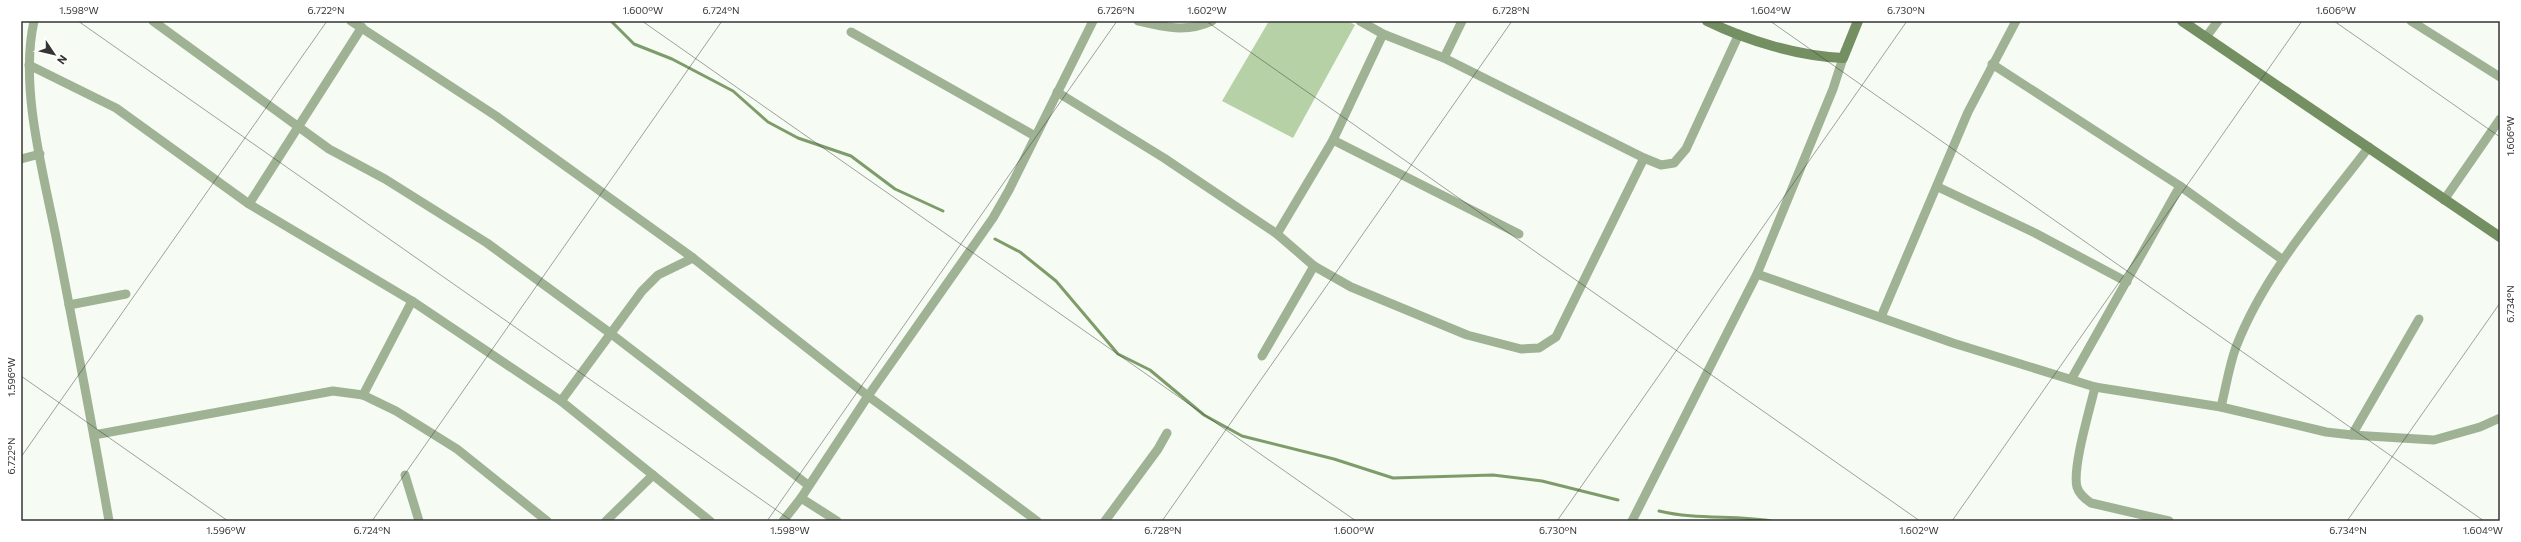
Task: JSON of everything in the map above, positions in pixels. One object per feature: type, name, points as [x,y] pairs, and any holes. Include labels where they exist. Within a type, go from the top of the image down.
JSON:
[{"type":"street","points":[[34,21],[26,64],[40,154],[109,521]]},
{"type":"street","points":[[153,21],[329,149],[385,178],[487,243],[610,333],[808,485]]},
{"type":"street","points":[[351,21],[496,116],[693,258],[868,396],[1037,521]]},
{"type":"street","points":[[783,521],[801,498],[808,485],[868,396],[993,218],[1093,21]]},
{"type":"street","points":[[1138,21],[1169,29],[1192,28],[1212,21]]},
{"type":"street","points":[[1360,21],[1383,34],[1444,58],[1644,158],[1661,165],[1674,163],[1686,149],[1739,34]]},
{"type":"street","points":[[1444,58],[1462,21]]},
{"type":"street","points":[[1632,521],[1756,274],[1833,89],[1843,58],[1858,21]]},
{"type":"street","points":[[1881,317],[1938,188],[1968,112],[2016,21]]},
{"type":"street","points":[[2182,21],[2500,237]]},
{"type":"street","points":[[2206,37],[2218,21]]},
{"type":"street","points":[[2411,21],[2500,77]]},
{"type":"street","points":[[1712,22],[1739,34],[1819,57],[1843,58]]},
{"type":"street","points":[[249,204],[300,128],[362,27]]},
{"type":"street","points":[[851,32],[1035,136]]},
{"type":"street","points":[[1277,234],[1333,140],[1383,34]]},
{"type":"street","points":[[26,64],[116,108],[249,204],[412,301],[561,401],[710,521]]},
{"type":"street","points":[[1992,64],[2180,186],[2283,260]]},
{"type":"street","points":[[1057,92],[1164,158],[1277,234],[1314,266],[1350,287],[1467,335],[1521,349],[1539,348],[1556,337],[1644,158]]},
{"type":"street","points":[[2444,200],[2500,119]]},
{"type":"street","points":[[1333,140],[1519,234]]},
{"type":"street","points":[[2221,407],[2235,349],[2255,305],[2283,260],[2369,147]]},
{"type":"street","points":[[21,159],[40,154]]},
{"type":"street","points":[[2072,378],[2180,186]]},
{"type":"street","points":[[1938,188],[2035,233],[2127,282]]},
{"type":"street","points":[[561,401],[610,333],[658,275],[693,258]]},
{"type":"street","points":[[1262,356],[1314,266]]},
{"type":"street","points":[[1756,274],[1953,343],[2072,378],[2095,387],[2221,407],[2326,432],[2434,440],[2480,427],[2500,418]]},
{"type":"street","points":[[69,305],[126,294]]},
{"type":"street","points":[[363,395],[412,301]]},
{"type":"street","points":[[2352,435],[2419,319]]},
{"type":"street","points":[[2095,387],[2077,467],[2077,488],[2083,498],[2091,503],[2169,521]]},
{"type":"street","points":[[94,435],[333,391],[363,395],[396,411],[457,449],[547,521]]},
{"type":"street","points":[[1105,521],[1158,449],[1167,433]]},
{"type":"street","points":[[406,475],[419,521]]},
{"type":"street","points":[[606,521],[653,475]]},
{"type":"street","points":[[801,498],[837,521]]},
{"type":"green space","points":[[1269,21],[1348,21],[1355,25],[1293,138],[1222,101]]},
{"type":"waterway","points":[[611,21],[634,44],[672,59],[733,91],[768,122],[798,138],[851,156],[895,189],[943,211]]},
{"type":"waterway","points":[[995,239],[1020,252],[1056,281],[1118,354],[1150,370],[1204,415],[1242,436],[1334,459],[1393,478],[1493,475],[1542,481],[1618,500]]},
{"type":"waterway","points":[[1659,511],[1687,516],[1743,518],[1771,521]]}]
